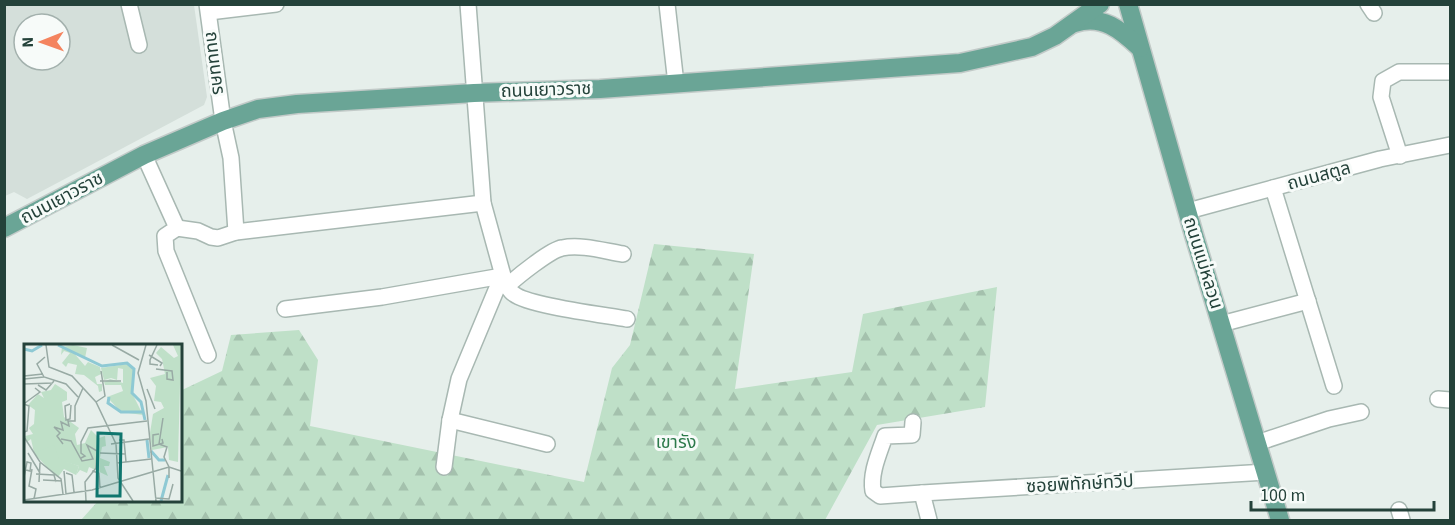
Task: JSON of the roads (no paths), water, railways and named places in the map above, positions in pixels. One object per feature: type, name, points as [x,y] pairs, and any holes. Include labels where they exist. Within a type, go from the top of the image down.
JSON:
[{"type":"main road","name":"ถนนเยาวราช","points":[[4,228],[144,155],[239,114],[277,106],[474,93],[676,84],[960,63],[1032,47],[1055,36],[1100,4]]},
{"type":"main road","name":"ถนนแม่หลวน","points":[[1128,4],[1280,520]]},
{"type":"main road","points":[[1072,24],[1083,21],[1105,22],[1124,32],[1142,49]]},
{"type":"street","points":[[129,4],[139,45]]},
{"type":"street","points":[[208,8],[276,4]]},
{"type":"street","points":[[468,4],[483,203],[505,281],[513,294],[520,298],[627,319]]},
{"type":"street","points":[[667,4],[676,84]]},
{"type":"street","name":"ถนนนคร","points":[[208,8],[222,121],[231,158],[236,232]]},
{"type":"street","points":[[1400,156],[1381,97],[1383,81],[1399,72],[1450,72]]},
{"type":"street","name":"ถนนสตูล","points":[[1188,211],[1450,145]]},
{"type":"street","points":[[144,155],[177,228]]},
{"type":"street","points":[[1273,188],[1334,386]]},
{"type":"street","points":[[208,355],[166,251],[165,236],[177,228],[198,231],[218,238],[236,232],[483,203]]},
{"type":"street","points":[[285,309],[505,281],[525,271],[558,248],[579,248],[623,254]]},
{"type":"street","points":[[444,467],[450,420],[459,379],[505,281]]},
{"type":"street","points":[[1221,324],[1308,301]]},
{"type":"street","points":[[1257,442],[1329,419],[1361,412]]},
{"type":"street","points":[[450,420],[547,444]]},
{"type":"street","name":"ซอยพิทักษ์ทวีป","points":[[913,422],[912,435],[885,436],[872,483],[873,491],[880,496],[1266,472]]},
{"type":"street","points":[[922,493],[929,520]]},
{"type":"park label","name":"เขารัง","points":[[676,442]]}]
